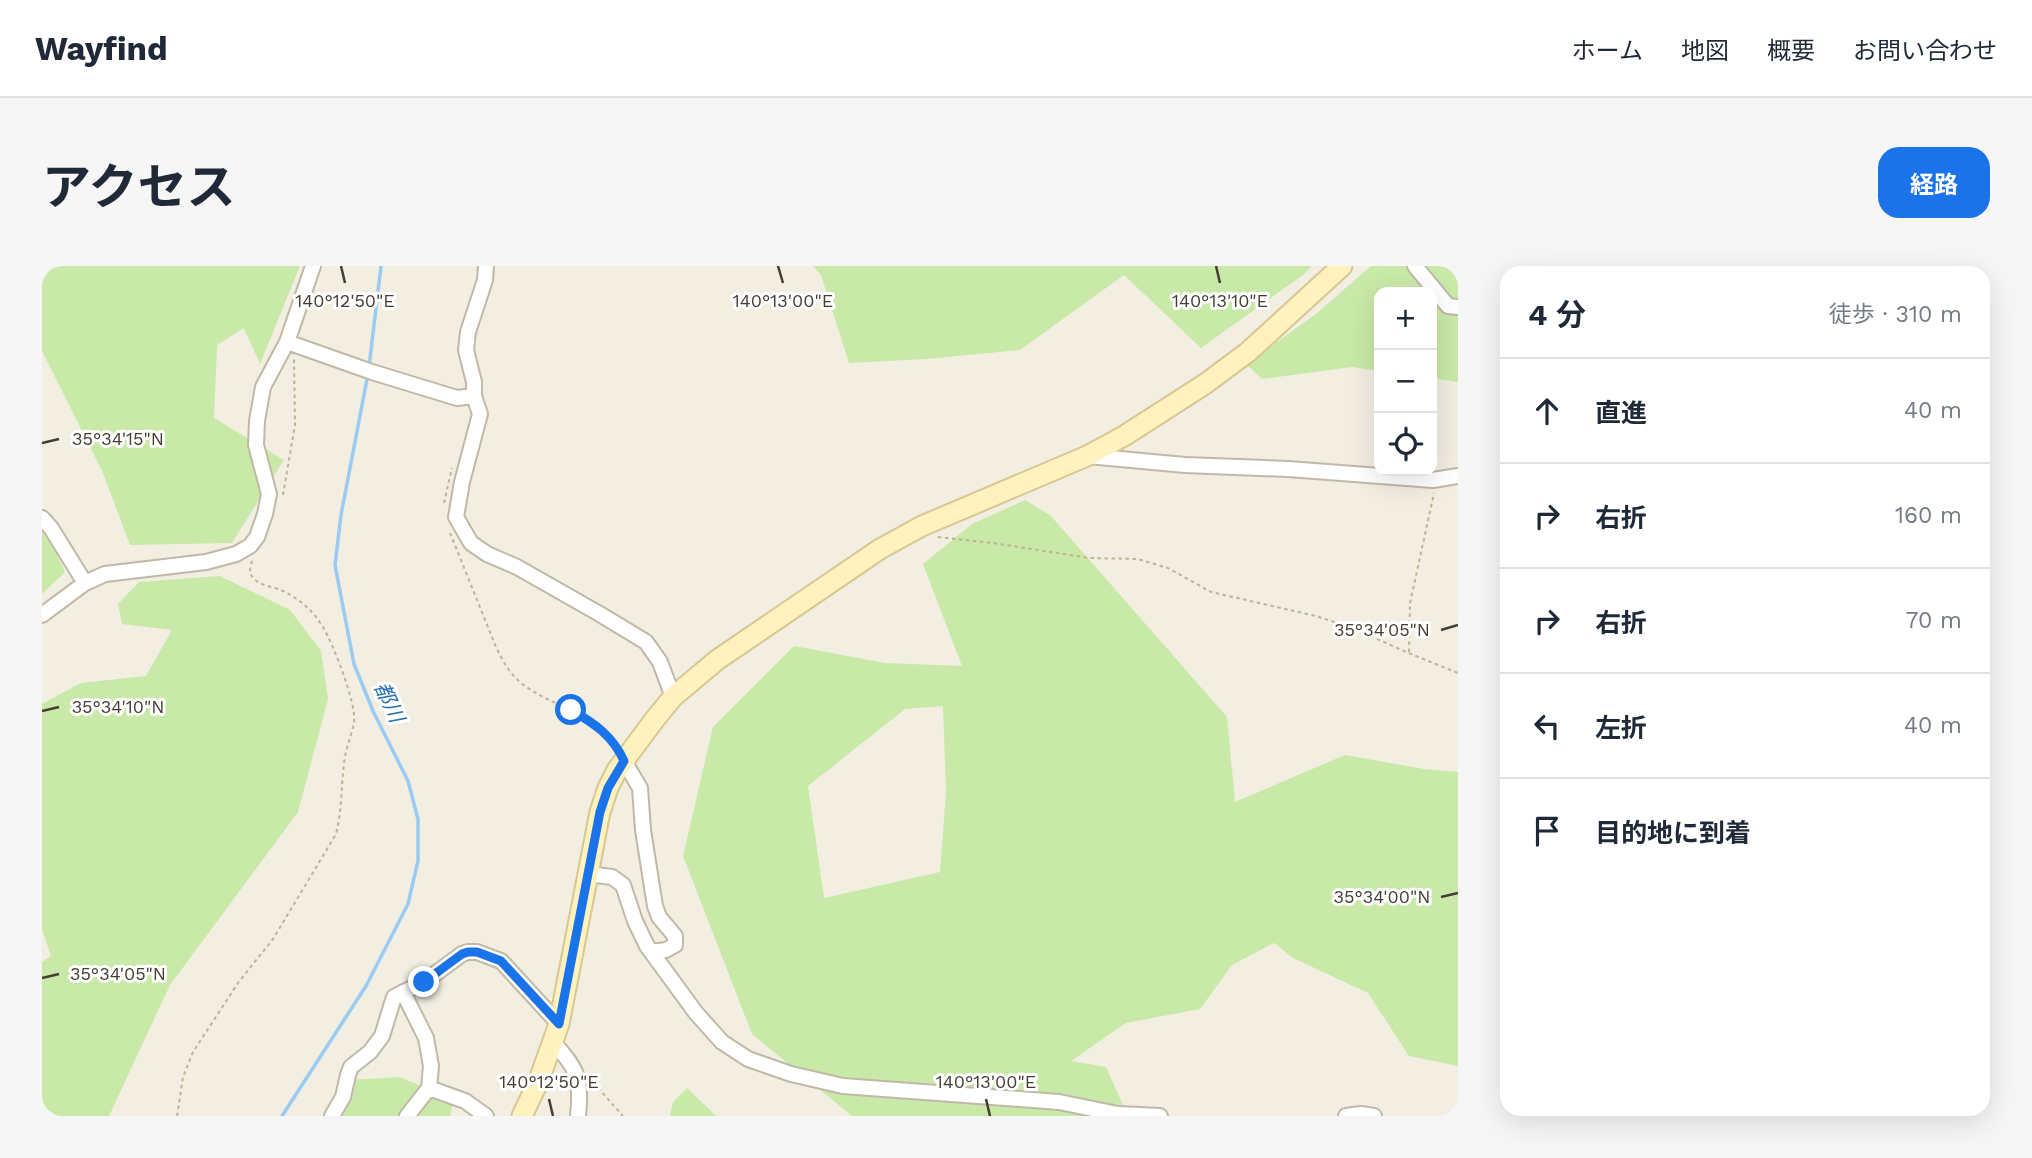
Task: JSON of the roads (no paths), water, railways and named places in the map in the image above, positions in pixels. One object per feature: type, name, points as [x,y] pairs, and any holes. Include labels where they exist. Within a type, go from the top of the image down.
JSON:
[{"type":"street","points":[[42,615],[85,583],[105,574],[206,562],[236,554],[250,546],[257,537],[269,494],[256,445],[263,387],[293,344],[313,266]]},
{"type":"street","points":[[486,266],[485,280],[468,332],[466,350],[480,414],[456,517],[471,543],[487,554],[517,567],[646,642],[660,662],[673,696]]},
{"type":"street","points":[[522,1116],[556,1033],[600,812],[608,788],[624,761],[673,696],[717,660],[880,548],[922,526],[1087,456],[1161,413],[1248,352],[1342,266]]},
{"type":"street","points":[[1415,266],[1448,306],[1458,307]]},
{"type":"street","points":[[293,344],[457,398],[474,396]]},
{"type":"street","points":[[1087,456],[1185,465],[1288,469],[1433,480],[1458,475]]},
{"type":"street","points":[[42,518],[85,583]]},
{"type":"street","points":[[624,761],[640,789],[643,831],[655,906],[659,917],[675,936],[675,945],[666,950],[652,952]]},
{"type":"street","points":[[588,874],[612,877],[623,885],[635,921],[652,952],[696,1013],[722,1042],[748,1059],[843,1086],[1059,1102],[1118,1114],[1160,1116]]},
{"type":"street","points":[[332,1116],[343,1097],[351,1066],[370,1052],[382,1036],[394,997],[424,982],[462,954],[477,952],[501,961],[556,1033],[579,1082],[578,1116]]},
{"type":"street","points":[[403,992],[426,1038],[431,1066],[429,1088],[407,1116]]},
{"type":"street","points":[[429,1088],[465,1101],[486,1116]]},
{"type":"street","points":[[1346,1116],[1374,1116]]},
{"type":"waterway","name":"都川","points":[[369,367],[381,266]]},
{"type":"waterway","name":"都川","points":[[282,1116],[366,986],[408,904],[418,861],[418,819],[408,781],[373,711],[354,664],[335,565],[341,515],[368,374]]}]
